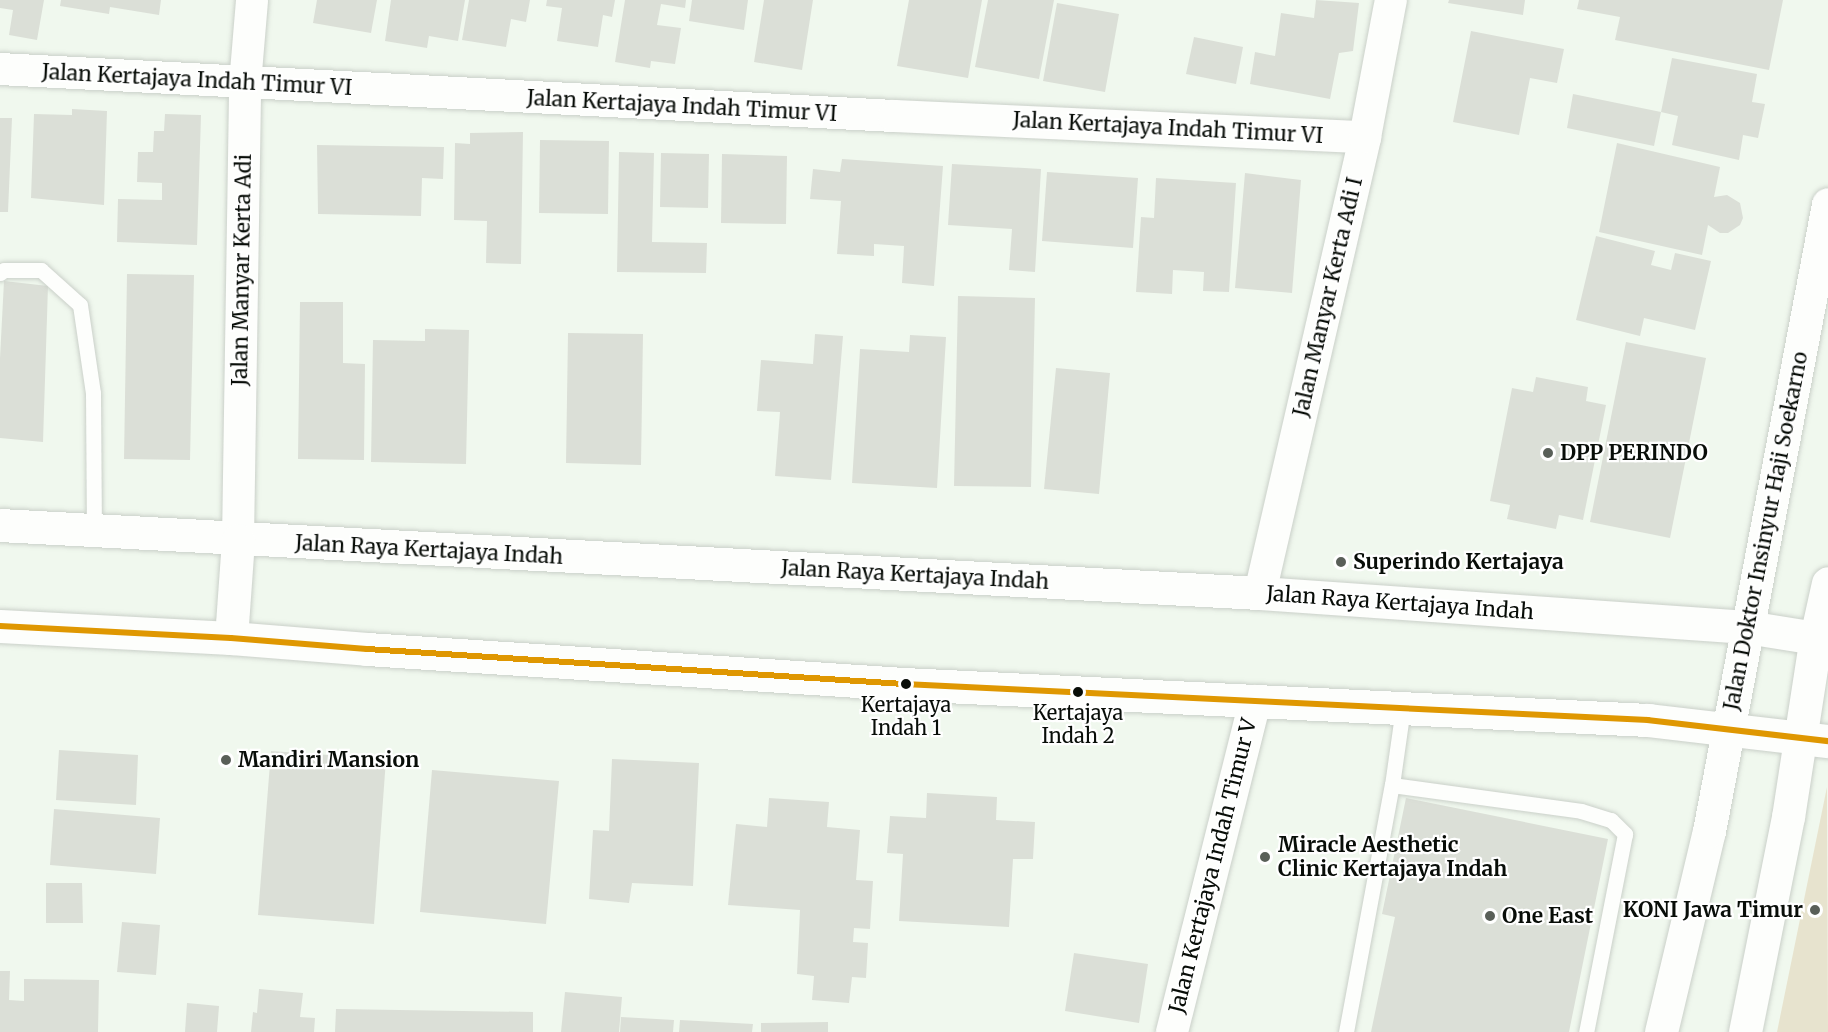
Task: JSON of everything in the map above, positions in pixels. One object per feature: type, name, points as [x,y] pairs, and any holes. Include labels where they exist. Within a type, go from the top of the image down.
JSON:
[{"type":"main road","name":"Jalan Doktor Insinyur Haji Soekarno","points":[[1661,1032],[1709,831],[1828,204]]},
{"type":"main road","name":"Jalan Raya Kertajaya Indah","points":[[0,525],[238,540],[1260,593],[1747,627],[1822,638]]},
{"type":"main road","points":[[231,638],[238,540]]},
{"type":"main road","points":[[1745,1032],[1815,739],[1828,583]]},
{"type":"main road","points":[[0,626],[231,638],[391,651],[904,684],[1648,720],[1815,739]]},
{"type":"street","name":"Jalan Manyar Kerta Adi","points":[[238,540],[245,84],[252,0]]},
{"type":"street","name":"Jalan Manyar Kerta Adi I","points":[[1260,593],[1365,137],[1391,0]]},
{"type":"street","name":"Jalan Kertajaya Indah Timur VI","points":[[0,69],[245,84],[1365,137]]},
{"type":"street","name":"Jalan Kertajaya Indah Timur V","points":[[1172,1032],[1255,701]]},
{"type":"lane","points":[[0,273],[4,270],[41,270],[80,305],[93,393],[94,531]]},
{"type":"lane","points":[[1346,1032],[1392,785],[1403,708]]},
{"type":"lane","points":[[1392,785],[1581,811],[1611,820],[1625,834],[1586,1032]]},
{"type":"shaded area","name":"KONI Jawa Timur","points":[[1827,787],[1828,1032],[1777,1032]]},
{"type":"building","points":[[0,0],[44,0],[37,40],[9,35],[13,10],[0,8]]},
{"type":"building","points":[[61,0],[161,0],[159,15],[110,7],[109,14],[60,6]]},
{"type":"building","points":[[317,0],[377,0],[371,33],[313,23]]},
{"type":"building","points":[[391,0],[465,0],[458,41],[429,36],[427,48],[385,41]]},
{"type":"building","points":[[469,0],[530,0],[526,22],[511,19],[506,47],[462,40]]},
{"type":"building","points":[[547,0],[615,0],[612,17],[603,15],[598,47],[557,41],[562,8],[546,6]]},
{"type":"building","points":[[625,0],[686,0],[685,8],[661,4],[657,25],[681,28],[675,64],[651,61],[650,68],[615,62]]},
{"type":"building","points":[[692,0],[748,0],[744,30],[689,21]]},
{"type":"building","points":[[764,0],[813,0],[802,70],[754,62]]},
{"type":"building","points":[[909,0],[982,0],[968,78],[897,66]]},
{"type":"building","points":[[988,0],[1054,0],[1039,79],[975,67]]},
{"type":"building","points":[[1316,0],[1359,3],[1353,51],[1339,53],[1330,99],[1250,84],[1255,52],[1275,56],[1281,13],[1314,18]]},
{"type":"building","points":[[1449,0],[1525,0],[1523,15],[1448,3]]},
{"type":"building","points":[[1579,0],[1783,0],[1769,70],[1615,40],[1620,17],[1577,9]]},
{"type":"building","points":[[1057,3],[1119,14],[1105,92],[1043,81]]},
{"type":"building","points":[[1471,31],[1564,49],[1557,83],[1530,78],[1519,135],[1453,122]]},
{"type":"building","points":[[1194,37],[1243,47],[1236,84],[1186,74]]},
{"type":"building","points":[[1672,58],[1757,74],[1752,102],[1765,104],[1758,138],[1743,135],[1739,160],[1672,145],[1678,116],[1661,112]]},
{"type":"building","points":[[1573,94],[1661,112],[1654,146],[1567,128]]},
{"type":"building","points":[[72,109],[107,111],[104,205],[31,198],[34,114],[72,115]]},
{"type":"building","points":[[165,114],[201,115],[197,245],[117,242],[118,199],[162,200],[162,183],[137,182],[138,152],[153,152],[154,131],[164,131]]},
{"type":"building","points":[[0,118],[12,118],[8,212],[0,212]]},
{"type":"building","points":[[523,132],[521,264],[486,263],[487,221],[454,220],[455,143],[470,144],[470,133]]},
{"type":"building","points":[[540,140],[609,141],[608,214],[539,213]]},
{"type":"building","points":[[1617,143],[1720,167],[1714,197],[1727,195],[1740,203],[1743,218],[1740,225],[1728,233],[1720,233],[1708,225],[1702,255],[1599,232]]},
{"type":"building","points":[[317,145],[444,147],[443,179],[422,178],[421,216],[318,214]]},
{"type":"building","points":[[619,152],[654,153],[652,242],[707,243],[706,273],[617,272]]},
{"type":"building","points":[[661,153],[709,154],[708,208],[660,207]]},
{"type":"building","points":[[722,154],[787,156],[786,224],[721,223]]},
{"type":"building","points":[[842,159],[943,166],[934,286],[902,283],[904,246],[874,244],[874,256],[837,254],[841,201],[810,199],[813,169],[840,172]]},
{"type":"building","points":[[952,164],[1041,169],[1035,272],[1009,270],[1012,229],[948,225]]},
{"type":"building","points":[[1047,172],[1138,178],[1133,248],[1042,241]]},
{"type":"building","points":[[1245,173],[1301,180],[1292,293],[1235,288]]},
{"type":"building","points":[[1156,178],[1236,183],[1229,292],[1203,291],[1204,272],[1173,270],[1172,294],[1136,292],[1141,217],[1154,218]]},
{"type":"building","points":[[1596,236],[1655,251],[1651,265],[1671,270],[1675,253],[1711,261],[1695,330],[1644,318],[1640,336],[1576,320]]},
{"type":"building","points":[[127,274],[194,275],[190,460],[124,459]]},
{"type":"building","points":[[4,281],[48,286],[43,442],[0,438],[0,358]]},
{"type":"building","points":[[958,296],[1035,298],[1031,487],[954,486]]},
{"type":"building","points":[[300,302],[343,302],[343,363],[365,364],[364,460],[298,459]]},
{"type":"building","points":[[425,329],[469,330],[466,464],[371,462],[373,340],[425,341]]},
{"type":"building","points":[[568,333],[643,334],[641,465],[566,463]]},
{"type":"building","points":[[815,334],[843,336],[831,480],[775,476],[780,412],[757,411],[761,360],[813,364]]},
{"type":"building","points":[[910,335],[946,337],[937,488],[852,483],[860,349],[909,352]]},
{"type":"building","points":[[1626,342],[1706,358],[1670,538],[1590,522]]},
{"type":"building","points":[[1056,368],[1110,373],[1099,494],[1044,489]]},
{"type":"building","name":"DPP PERINDO","points":[[1536,377],[1588,387],[1586,401],[1606,405],[1583,520],[1559,515],[1556,529],[1507,519],[1510,505],[1490,501],[1512,388],[1533,392]]},
{"type":"building","points":[[59,750],[138,755],[136,805],[56,800]]},
{"type":"building","points":[[271,751],[386,759],[374,924],[258,915]]},
{"type":"building","points":[[612,759],[699,763],[693,886],[632,883],[629,903],[589,899],[593,830],[609,831]]},
{"type":"building","points":[[432,770],[559,781],[546,924],[420,912]]},
{"type":"building","points":[[927,793],[997,797],[996,820],[1035,822],[1033,859],[1013,859],[1009,927],[899,921],[903,854],[887,853],[890,816],[926,818]]},
{"type":"building","points":[[769,798],[829,802],[827,827],[860,830],[856,880],[873,881],[870,929],[854,928],[853,942],[868,943],[866,978],[852,977],[849,1003],[812,1000],[814,976],[797,974],[800,910],[728,905],[736,824],[767,827]]},
{"type":"building","name":"One East","points":[[1406,798],[1608,839],[1569,1032],[1371,1032],[1395,917],[1382,914]]},
{"type":"building","points":[[54,809],[160,818],[156,874],[50,865]]},
{"type":"building","points":[[46,883],[82,883],[83,923],[46,923]]},
{"type":"building","points":[[122,922],[160,925],[156,975],[117,972]]},
{"type":"building","points":[[1074,953],[1148,964],[1139,1023],[1065,1011]]},
{"type":"building","points":[[0,971],[10,971],[9,1000],[24,1001],[24,979],[99,980],[98,1032],[0,1032]]},
{"type":"building","points":[[259,989],[303,993],[300,1017],[315,1018],[314,1032],[251,1032],[253,1012],[257,1013]]},
{"type":"building","points":[[565,992],[622,997],[619,1032],[561,1032]]},
{"type":"building","points":[[187,1003],[219,1006],[217,1032],[185,1032]]},
{"type":"building","points":[[336,1009],[533,1012],[533,1032],[335,1032]]},
{"type":"building","points":[[621,1017],[674,1020],[673,1032],[620,1032]]},
{"type":"building","points":[[680,1020],[753,1024],[752,1032],[679,1032]]},
{"type":"building","points":[[828,1022],[828,1032],[761,1032],[761,1023]]},
{"type":"transit line","points":[[0,626],[231,638],[904,684],[1648,720],[1828,741]]},
{"type":"place","name":"DPP PERINDO","points":[[1548,453]]},
{"type":"place","name":"Superindo Kertajaya","points":[[1341,562]]},
{"type":"place","name":"Kertajaya Indah 1","points":[[906,684]]},
{"type":"place","name":"Kertajaya Indah 2","points":[[1078,692]]},
{"type":"place","name":"Mandiri Mansion","points":[[226,760]]},
{"type":"place","name":"Miracle Aesthetic Clinic Kertajaya Indah","points":[[1265,857]]},
{"type":"place","name":"KONI Jawa Timur","points":[[1815,910]]},
{"type":"place","name":"One East","points":[[1490,916]]}]
